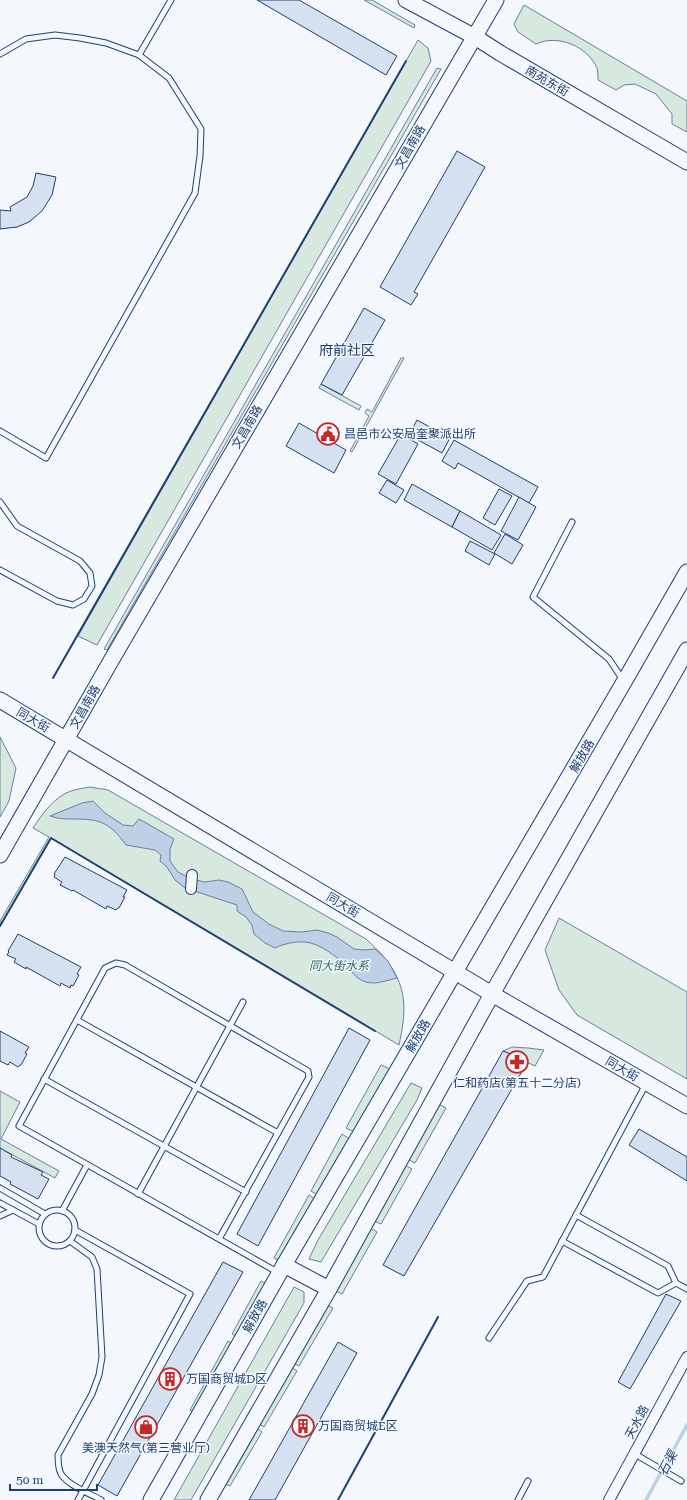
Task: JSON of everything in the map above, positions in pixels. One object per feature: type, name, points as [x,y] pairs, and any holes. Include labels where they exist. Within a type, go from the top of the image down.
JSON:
[{"type":"street","name":"南苑东街","points":[[406,0],[475,37],[687,162]]},
{"type":"street","name":"文昌南路","points":[[0,855],[496,0]]},
{"type":"street","name":"解放路","points":[[151,1500],[282,1269],[687,572]]},
{"type":"street","points":[[208,1500],[329,1289],[492,994],[687,650]]},
{"type":"street","name":"同大街","points":[[0,700],[492,994],[687,1106]]},
{"type":"street","points":[[191,889],[192,875]]},
{"type":"street","points":[[282,1269],[329,1289]]},
{"type":"street","name":"天水路","points":[[609,1500],[687,1356]]},
{"type":"lane","points":[[139,55],[171,0]]},
{"type":"lane","points":[[0,54],[26,39],[55,35],[106,43],[139,55],[169,78],[201,129],[200,156],[195,193],[46,458],[0,431]]},
{"type":"lane","points":[[0,502],[17,526],[80,562],[90,574],[92,586],[84,599],[73,605],[57,601],[0,570]]},
{"type":"lane","points":[[572,522],[533,597],[609,659],[624,682]]},
{"type":"lane","points":[[219,1239],[309,1077],[308,1071],[125,965],[116,963],[105,968],[19,1126],[219,1239],[282,1269]]},
{"type":"lane","points":[[138,1194],[243,1002]]},
{"type":"lane","points":[[76,1020],[278,1133]]},
{"type":"lane","points":[[44,1079],[246,1192]]},
{"type":"lane","points":[[489,1338],[527,1280],[543,1277],[646,1083]]},
{"type":"lane","points":[[62,1211],[87,1165]]},
{"type":"lane","points":[[0,1188],[45,1214]]},
{"type":"lane","points":[[0,1203],[39,1224]]},
{"type":"lane","points":[[0,1216],[13,1210]]},
{"type":"lane","points":[[50,1211],[62,1211],[68,1214],[74,1224],[74,1230],[70,1241],[60,1246],[49,1245],[40,1236],[38,1231],[39,1224],[45,1214],[50,1211]]},
{"type":"lane","points":[[576,1215],[668,1266],[676,1283],[687,1289]]},
{"type":"lane","points":[[74,1230],[190,1294],[78,1500]]},
{"type":"lane","points":[[70,1241],[92,1257],[98,1269],[102,1357],[99,1375],[92,1394],[58,1455],[58,1464],[61,1474],[70,1482],[101,1500]]},
{"type":"lane","points":[[562,1241],[658,1293],[676,1283]]},
{"type":"lane","points":[[635,1454],[681,1481]]},
{"type":"lane","points":[[518,1500],[528,1481]]},
{"type":"green space","points":[[364,0],[372,0],[415,25],[414,28]]},
{"type":"green space","points":[[524,5],[687,101],[687,132],[672,124],[672,114],[656,94],[635,84],[624,85],[616,90],[598,80],[597,68],[592,60],[579,48],[562,41],[553,40],[536,44],[518,32],[514,24]]},
{"type":"green space","points":[[418,40],[428,48],[431,61],[97,645],[78,636]]},
{"type":"green space","points":[[437,68],[441,69],[107,650],[104,649]]},
{"type":"green space","points":[[401,358],[404,358],[352,452],[350,451],[369,416],[365,413],[367,409],[372,412]]},
{"type":"green space","points":[[321,384],[361,406],[359,410],[319,388]]},
{"type":"green space","points":[[0,737],[16,768],[9,801],[0,817]]},
{"type":"green space","name":"同大街水系","points":[[90,787],[108,790],[366,939],[386,959],[395,972],[399,982],[404,1002],[404,1012],[399,1045],[51,838],[0,926],[0,921],[49,837],[33,828],[45,811],[59,797],[71,791]]},
{"type":"green space","points":[[559,918],[687,992],[687,1079],[577,1015],[559,990],[545,950]]},
{"type":"green space","points":[[512,1047],[544,1050],[535,1066],[503,1051]]},
{"type":"green space","points":[[381,1065],[390,1069],[354,1132],[346,1128]]},
{"type":"green space","points":[[411,1083],[422,1088],[417,1100],[321,1262],[309,1259],[318,1240]]},
{"type":"green space","points":[[0,1091],[20,1102],[1,1139],[59,1171],[55,1178],[0,1148]]},
{"type":"green space","points":[[439,1104],[446,1108],[415,1163],[407,1159]]},
{"type":"green space","points":[[342,1134],[351,1140],[319,1196],[311,1191]]},
{"type":"green space","points":[[405,1165],[412,1169],[381,1224],[374,1221]]},
{"type":"green space","points":[[309,1195],[316,1200],[282,1262],[274,1258]]},
{"type":"green space","points":[[369,1227],[377,1232],[342,1294],[334,1290]]},
{"type":"green space","points":[[261,1281],[268,1285],[239,1338],[232,1334]]},
{"type":"green space","points":[[294,1287],[304,1292],[304,1303],[191,1500],[174,1500]]},
{"type":"green space","points":[[326,1305],[333,1308],[299,1366],[293,1363]]},
{"type":"green space","points":[[228,1341],[235,1345],[197,1413],[190,1410]]},
{"type":"green space","points":[[291,1367],[297,1371],[264,1427],[259,1424]]},
{"type":"green space","points":[[257,1428],[262,1432],[230,1486],[225,1484]]},
{"type":"water","points":[[93,801],[105,813],[123,825],[133,826],[139,819],[174,839],[170,849],[170,861],[178,872],[191,879],[205,882],[219,880],[228,882],[242,889],[253,912],[269,924],[283,931],[302,932],[317,930],[337,937],[354,949],[375,949],[388,961],[397,978],[378,983],[370,983],[360,980],[333,955],[310,943],[294,942],[275,948],[265,943],[254,934],[252,925],[246,917],[237,911],[237,905],[185,888],[175,880],[167,867],[160,861],[161,855],[155,850],[126,845],[110,827],[98,821],[62,819],[50,816],[82,803]]},
{"type":"building","points":[[257,0],[299,0],[397,56],[386,75]]},
{"type":"building","points":[[457,151],[485,167],[414,292],[418,294],[411,305],[380,287]]},
{"type":"building","points":[[36,173],[56,177],[52,195],[42,211],[29,222],[17,227],[0,229],[0,210],[11,211],[10,207],[27,197],[33,186]]},
{"type":"building","points":[[364,308],[385,320],[342,395],[321,384]]},
{"type":"building","points":[[417,420],[450,438],[442,453],[409,435]]},
{"type":"building","points":[[299,423],[346,450],[334,473],[286,446]]},
{"type":"building","points":[[401,434],[418,444],[396,484],[378,474]]},
{"type":"building","points":[[454,440],[538,487],[529,503],[458,463],[455,469],[442,461]]},
{"type":"building","points":[[387,480],[404,490],[396,503],[379,493]]},
{"type":"building","points":[[412,484],[460,511],[452,527],[404,500]]},
{"type":"building","points":[[499,489],[512,496],[495,525],[483,518]]},
{"type":"building","points":[[519,497],[536,507],[518,540],[501,531]]},
{"type":"building","points":[[460,511],[501,535],[492,550],[452,527]]},
{"type":"building","points":[[505,534],[523,545],[512,564],[494,553]]},
{"type":"building","points":[[470,541],[495,554],[489,565],[465,551]]},
{"type":"building","points":[[65,857],[127,890],[119,908],[116,910],[107,906],[106,909],[73,890],[72,891],[60,885],[62,882],[54,877],[54,874]]},
{"type":"building","points":[[18,934],[81,967],[77,974],[79,975],[73,986],[71,985],[70,988],[61,983],[60,986],[14,962],[16,959],[7,955]]},
{"type":"building","points":[[349,1028],[370,1040],[258,1246],[237,1234]]},
{"type":"building","points":[[0,1031],[29,1047],[25,1053],[27,1054],[21,1065],[18,1067],[10,1062],[8,1065],[0,1061]]},
{"type":"building","points":[[503,1051],[528,1061],[404,1276],[383,1265]]},
{"type":"building","points":[[639,1129],[687,1157],[687,1181],[629,1145]]},
{"type":"building","points":[[0,1148],[12,1155],[11,1157],[43,1172],[41,1175],[49,1179],[38,1199],[10,1184],[11,1182],[0,1176]]},
{"type":"building","name":"万国商贸城D区","points":[[223,1262],[243,1272],[117,1496],[98,1485]]},
{"type":"building","points":[[666,1294],[681,1301],[630,1389],[618,1382]]},
{"type":"building","name":"万国商贸城E区","points":[[338,1342],[357,1353],[275,1500],[249,1500]]},
{"type":"waterway","name":"石渠","points":[[646,1500],[687,1425]]},
{"type":"wall","points":[[53,678],[406,61]]},
{"type":"wall","points":[[0,926],[51,838],[375,1031]]},
{"type":"wall","points":[[338,1500],[438,1317]]},
{"type":"place","name":"昌邑市公安局奎聚派出所","points":[[328,434]]},
{"type":"place","name":"仁和药店(第五十二分店)","points":[[517,1062]]},
{"type":"place","name":"万国商贸城D区","points":[[170,1379]]},
{"type":"place","name":"万国商贸城E区","points":[[303,1426]]},
{"type":"place","name":"美澳天然气(第三营业厅)","points":[[146,1427]]},
{"type":"district","name":"府前社区","points":[[347,350]]}]
